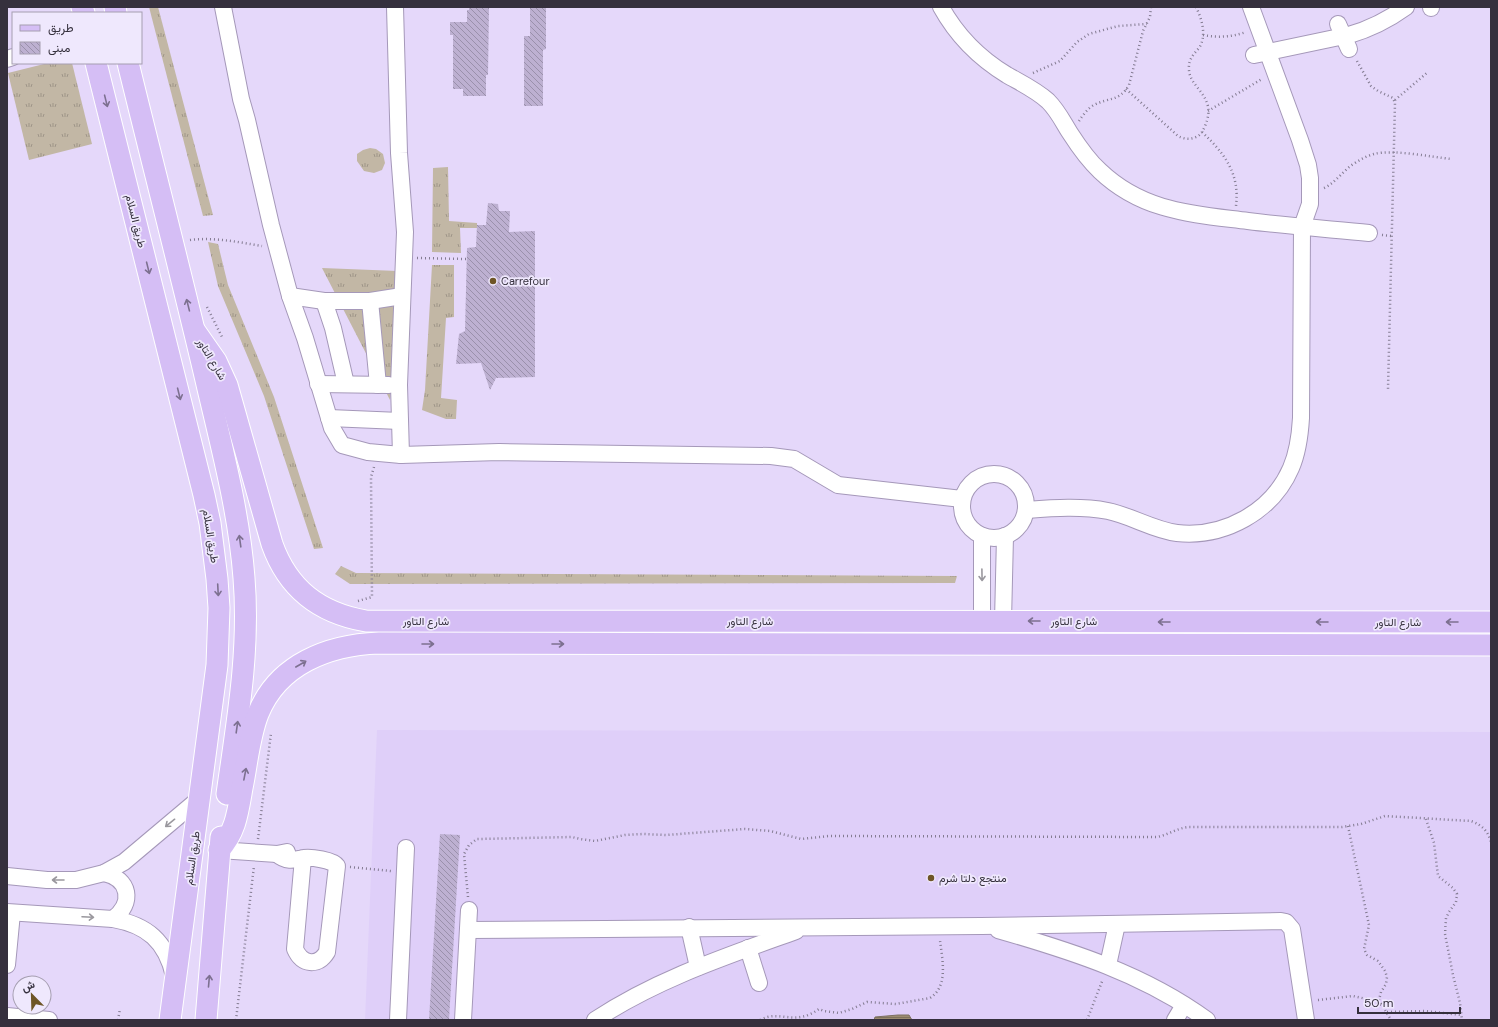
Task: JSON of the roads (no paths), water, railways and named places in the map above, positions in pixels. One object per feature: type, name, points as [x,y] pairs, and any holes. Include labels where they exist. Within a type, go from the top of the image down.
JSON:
[{"type":"main road","name":"طريق السلام","points":[[96,64],[204,495],[214,551],[219,608],[217,665],[170,1020]]},
{"type":"main road","points":[[128,64],[232,490],[240,535],[244,579],[244,669],[220,850],[206,1020]]},
{"type":"main road","name":"شارع التاور","points":[[194,331],[216,361],[227,385],[272,544],[282,566],[296,587],[316,603],[340,615],[352,619],[366,621],[1491,622]]},
{"type":"main road","points":[[404,621],[404,644]]},
{"type":"main road","points":[[1196,645],[1198,622]]},
{"type":"main road","name":"شارع التاور","points":[[220,850],[230,837],[236,822],[253,728],[271,690],[290,670],[307,660],[320,654],[364,644],[1491,645]]},
{"type":"main road","points":[[1470,645],[1491,659]]},
{"type":"street","points":[[223,7],[241,98],[271,225],[290,296],[305,338],[332,428],[342,445],[356,450],[401,455],[446,452],[499,452],[771,456],[794,459],[838,485],[962,499]]},
{"type":"street","points":[[395,7],[399,153],[405,232],[399,385],[401,455]]},
{"type":"street","points":[[941,7],[953,27],[973,50],[998,70],[1038,93],[1048,101],[1064,120],[1072,136],[1088,159],[1112,182],[1140,199],[1171,210],[1233,219],[1369,233]]},
{"type":"street","points":[[1026,510],[1062,507],[1091,509],[1125,516],[1164,530],[1183,533],[1203,533],[1231,526],[1243,520],[1266,503],[1276,493],[1287,475],[1295,456],[1301,418],[1302,227],[1310,204],[1309,171],[1305,152],[1275,72],[1261,54],[1257,25],[1251,7]]},
{"type":"street","points":[[1261,54],[1344,36],[1378,24],[1406,7]]},
{"type":"street","points":[[290,296],[324,301],[370,301],[402,296]]},
{"type":"street","points":[[324,301],[333,328],[346,384]]},
{"type":"street","points":[[370,301],[378,385]]},
{"type":"street","points":[[318,384],[399,385]]},
{"type":"street","points":[[329,418],[400,421]]},
{"type":"street","points":[[994,474],[1004,476],[1014,481],[1021,489],[1025,499],[1026,510],[1024,518],[1013,532],[997,538],[982,536],[971,529],[964,518],[962,499],[967,489],[974,481],[983,476],[994,474]]},
{"type":"street","points":[[982,536],[982,621]]},
{"type":"street","points":[[1003,621],[1005,536]]},
{"type":"street","points":[[7,876],[47,880],[76,880],[104,873],[124,862],[200,798]]},
{"type":"street","points":[[398,1020],[406,848]]},
{"type":"street","points":[[220,850],[277,854],[284,852],[295,853],[303,858],[332,861],[337,866],[327,952],[323,958],[310,962],[303,960],[298,956],[295,949],[303,858]]},
{"type":"street","points":[[104,873],[113,875],[120,880],[125,888],[127,897],[125,906],[120,914],[113,919]]},
{"type":"street","points":[[463,1020],[469,910]]},
{"type":"street","points":[[7,965],[10,913],[113,919],[129,922],[143,928],[155,938],[165,950],[172,963],[175,978]]},
{"type":"street","points":[[468,930],[688,927],[981,926],[1276,920],[1286,922],[1292,929],[1306,1020]]},
{"type":"street","points":[[1108,965],[1117,924]]},
{"type":"street","points":[[981,926],[1046,944],[1108,965],[1140,980],[1207,1020]]},
{"type":"street","points":[[688,927],[698,967]]},
{"type":"street","points":[[595,1020],[627,1000],[657,984],[748,948],[807,927]]},
{"type":"street","points":[[748,948],[759,983]]},
{"type":"street","points":[[1175,1020],[1184,1005]]},
{"type":"street","points":[[7,1016],[49,1020]]},
{"type":"place","name":"Carrefour","points":[[493,281]]},
{"type":"place","name":"منتجع دلتا شرم","points":[[931,878]]}]
